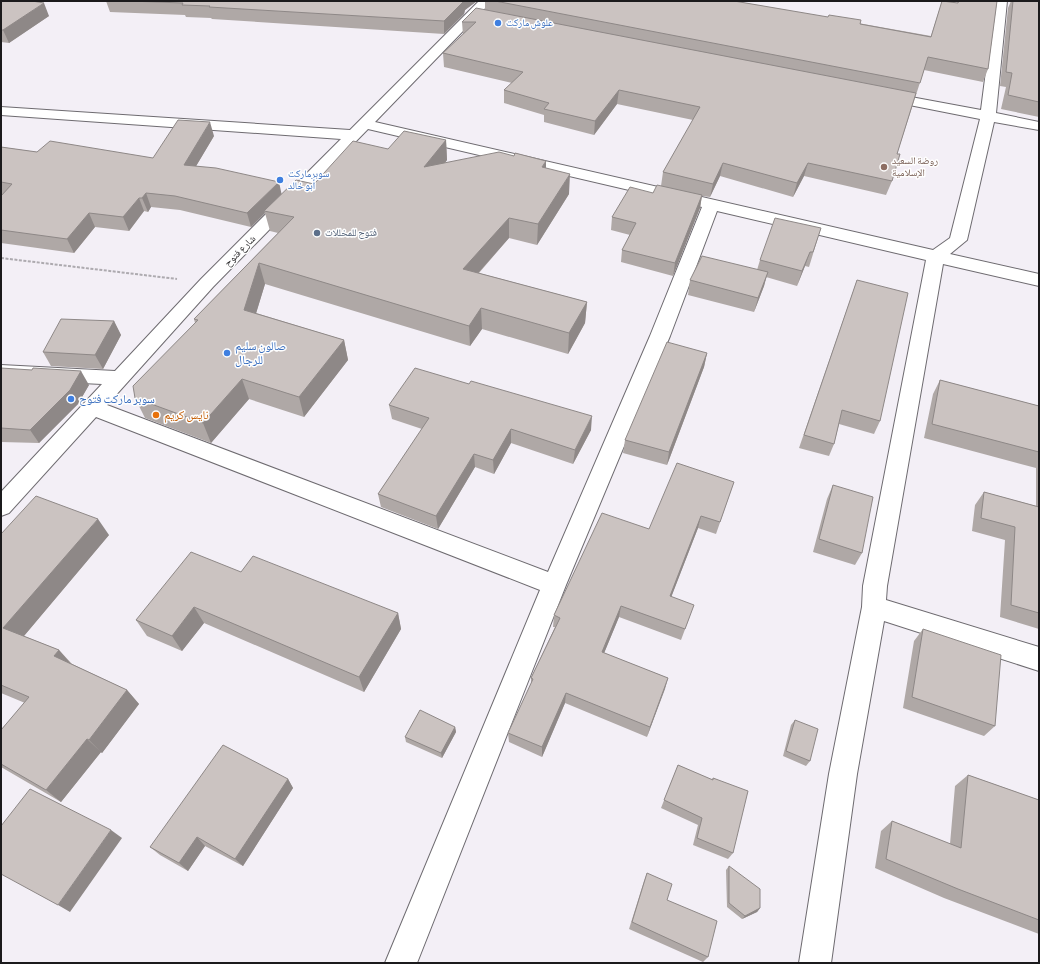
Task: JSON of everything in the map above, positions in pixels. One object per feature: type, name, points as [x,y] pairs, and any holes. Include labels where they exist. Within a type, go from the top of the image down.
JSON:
[{"type":"street","points":[[815,963],[843,774],[874,607],[875,586],[935,257],[958,240],[988,115],[1001,1]]},
{"type":"street","name":"شارع فتوح","points":[[1,508],[207,283],[360,129],[481,11]]},
{"type":"street","points":[[872,93],[1039,126]]},
{"type":"street","points":[[1,111],[360,129],[532,161],[712,205],[1039,280]]},
{"type":"street","points":[[401,963],[554,585],[660,336],[712,205]]},
{"type":"street","points":[[1,372],[121,378]]},
{"type":"street","points":[[94,408],[554,585]]},
{"type":"street","points":[[874,607],[1039,659]]},
{"type":"path","points":[[1,258],[207,283]]},
{"type":"building","points":[[1,1],[32,1],[44,3],[1,30]]},
{"type":"building","points":[[129,1],[463,2],[444,21],[182,5],[183,3]]},
{"type":"building","points":[[495,1],[734,1],[828,17],[829,15],[861,20],[860,24],[931,37],[942,1],[958,3],[959,1],[997,1],[988,69],[928,57],[920,83]]},
{"type":"building","points":[[1013,1],[1039,1],[1039,102],[1008,95],[1012,73],[1006,72]]},
{"type":"building","points":[[476,8],[916,93],[897,154],[900,154],[892,181],[808,163],[797,183],[723,163],[713,184],[663,172],[700,107],[619,90],[595,121],[544,109],[549,103],[504,90],[523,72],[443,53],[476,22],[462,22]]},
{"type":"building","points":[[178,120],[210,122],[184,165],[216,168],[279,182],[247,213],[175,196],[146,193],[142,198],[139,198],[123,217],[89,213],[67,239],[1,230],[1,196],[12,184],[1,182],[1,147],[37,152],[50,141],[153,158]]},
{"type":"building","points":[[404,131],[446,140],[424,167],[499,152],[514,156],[515,153],[546,161],[542,167],[570,174],[538,224],[509,218],[463,269],[587,302],[569,333],[481,308],[469,326],[259,263],[244,310],[344,340],[299,397],[242,379],[203,423],[135,398],[133,386],[198,320],[194,319],[294,217],[264,211],[296,180],[314,184],[353,141],[388,149]]},
{"type":"building","points":[[657,185],[702,195],[675,263],[622,250],[636,223],[612,217],[630,187],[653,193]]},
{"type":"building","points":[[775,218],[821,228],[813,252],[810,252],[802,271],[760,260]]},
{"type":"building","points":[[702,256],[768,272],[758,298],[690,280]]},
{"type":"building","points":[[857,280],[908,293],[880,421],[842,410],[834,444],[804,435]]},
{"type":"building","points":[[61,319],[114,321],[95,355],[43,352]]},
{"type":"building","points":[[667,342],[707,353],[669,452],[625,440]]},
{"type":"building","points":[[1,368],[81,371],[70,390],[30,430],[1,428]]},
{"type":"building","points":[[415,368],[469,384],[471,381],[592,416],[575,450],[511,429],[493,460],[474,454],[436,516],[378,494],[429,418],[389,405]]},
{"type":"building","points":[[940,380],[1039,406],[1039,452],[932,424]]},
{"type":"building","points":[[677,463],[734,482],[720,522],[701,516],[670,596],[694,605],[685,629],[621,606],[602,652],[668,678],[650,727],[566,693],[542,747],[508,733],[533,679],[531,678],[560,618],[554,615],[602,513],[649,529]]},
{"type":"building","points":[[833,485],[873,497],[862,553],[819,539]]},
{"type":"building","points":[[984,492],[1039,507],[1039,613],[1011,605],[1015,527],[981,518]]},
{"type":"building","points":[[36,496],[98,519],[3,628],[59,650],[54,656],[127,690],[89,740],[87,739],[46,790],[1,764],[1,730],[29,697],[1,685],[1,534]]},
{"type":"building","points":[[191,552],[241,572],[253,556],[398,613],[359,677],[194,607],[172,636],[136,620]]},
{"type":"building","points":[[923,629],[1001,655],[995,726],[912,697]]},
{"type":"building","points":[[420,710],[455,727],[441,753],[405,737]]},
{"type":"building","points":[[795,720],[818,729],[810,761],[786,751]]},
{"type":"building","points":[[223,745],[288,779],[235,859],[197,837],[179,863],[150,847]]},
{"type":"building","points":[[678,765],[713,780],[713,778],[748,791],[733,853],[697,838],[702,818],[664,800]]},
{"type":"building","points":[[968,775],[1039,800],[1039,920],[958,889],[886,859],[892,821],[961,848]]},
{"type":"building","points":[[30,789],[111,830],[58,905],[1,874],[1,826]]},
{"type":"building","points":[[729,866],[760,889],[760,908],[745,916],[729,903]]},
{"type":"building","points":[[647,873],[672,884],[667,900],[717,921],[708,957],[632,922]]},
{"type":"place","name":"علوش ماركت","points":[[498,23]]},
{"type":"place","name":"روضة السعيد الإسلامية","points":[[884,167]]},
{"type":"place","name":"سوبرماركت أبو خالد","points":[[280,180]]},
{"type":"place","name":"فتوح للمخللات","points":[[317,233]]},
{"type":"place","name":"صالون سليم للرجال","points":[[227,353]]},
{"type":"place","name":"سوبر ماركت فتوح","points":[[71,399]]},
{"type":"place","name":"نايس كريم","points":[[156,415]]}]
